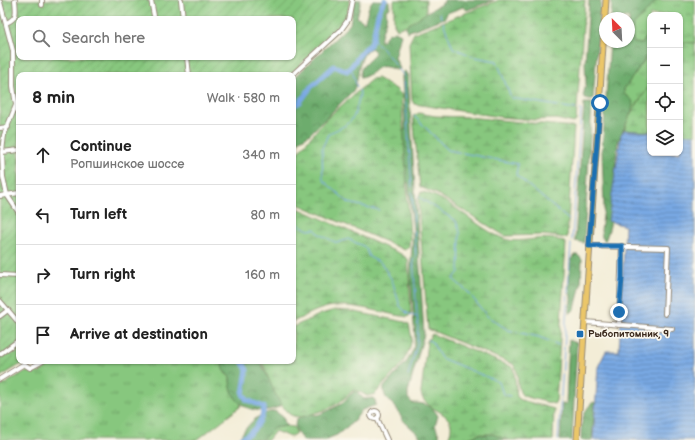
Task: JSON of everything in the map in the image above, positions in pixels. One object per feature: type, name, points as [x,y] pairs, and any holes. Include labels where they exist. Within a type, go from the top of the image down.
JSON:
[{"type":"main road","points":[[577,440],[606,0]]},
{"type":"street","points":[[6,23],[13,20],[16,16],[15,0]]},
{"type":"street","points":[[151,0],[154,16]]},
{"type":"street","points":[[181,0],[183,16]]},
{"type":"street","points":[[295,72],[340,31],[348,20],[352,0]]},
{"type":"street","points":[[0,2],[13,51],[13,86],[16,105],[1,153],[3,177],[8,195],[16,208]]},
{"type":"street","points":[[187,60],[189,72]]},
{"type":"street","points":[[0,128],[8,127]]},
{"type":"street","points":[[1,153],[16,150]]},
{"type":"street","points":[[0,196],[16,194]]},
{"type":"street","points":[[589,246],[622,246],[669,250],[665,314]]},
{"type":"street","points":[[619,325],[622,246]]},
{"type":"street","points":[[0,275],[16,276]]},
{"type":"street","points":[[0,301],[16,319]]},
{"type":"street","points":[[0,316],[8,310]]},
{"type":"street","points":[[585,322],[672,329]]},
{"type":"street","points":[[0,354],[16,342]]},
{"type":"street","points":[[0,379],[24,364],[30,368],[37,364]]},
{"type":"street","points":[[377,418],[387,440]]},
{"type":"green space","points":[[0,0],[350,0],[346,19],[338,30],[292,72],[16,72],[16,364],[22,364],[0,377]]},
{"type":"green space","points":[[354,0],[361,0],[357,17],[364,22],[373,0],[389,1],[390,8],[386,10],[387,15],[381,34],[381,42],[388,34],[395,31],[401,34],[395,58],[400,69],[396,70],[380,67],[367,76],[361,78],[360,74],[363,66],[375,52],[371,48],[366,52],[360,62],[353,91],[310,134],[296,143],[296,76],[350,24]]},
{"type":"green space","points":[[394,0],[426,0],[426,13],[407,25],[397,29],[394,24]]},
{"type":"green space","points":[[444,0],[494,0],[467,10],[463,7],[447,13],[445,18],[407,32],[406,26],[444,2]]},
{"type":"green space","points":[[499,0],[585,0],[576,121],[574,123],[556,119],[534,120],[501,117],[414,104],[412,100],[409,43],[414,33]]},
{"type":"green space","points":[[589,0],[601,0],[593,99],[587,99],[583,96],[586,83],[585,64]]},
{"type":"green space","points":[[612,0],[657,0],[635,24],[635,12],[611,12]]},
{"type":"green space","points":[[657,0],[695,0],[695,43],[683,42],[683,12],[647,12],[647,36],[642,44],[635,43],[635,24]]},
{"type":"green space","points":[[647,36],[647,56],[624,89],[624,94],[632,100],[633,104],[618,143],[612,218],[605,241],[602,238],[601,230],[604,208],[602,152],[610,48],[635,48],[635,43],[642,44]]},
{"type":"green space","points":[[683,42],[695,43],[695,135],[683,134]]},
{"type":"green space","points":[[647,56],[647,90],[630,115],[632,103],[624,94],[624,89]]},
{"type":"green space","points":[[405,71],[408,76],[424,334],[408,392],[408,398],[412,403],[428,405],[436,412],[438,416],[435,425],[441,440],[422,440],[418,434],[402,419],[397,409],[384,394],[384,387],[407,361],[413,350],[415,337],[410,275],[413,230],[408,183],[406,180],[403,133],[405,128],[402,77],[403,72]]},
{"type":"green space","points":[[377,78],[396,89],[401,94],[410,237],[409,246],[405,250],[296,203],[296,154],[327,118],[372,79]]},
{"type":"green space","points":[[647,90],[647,132],[624,130],[630,115]]},
{"type":"green space","points":[[584,103],[592,103],[584,243],[575,241]]},
{"type":"green space","points":[[419,113],[435,116],[467,117],[574,127],[567,238],[543,235],[505,236],[437,194],[420,187],[413,116]]},
{"type":"green space","points":[[421,192],[442,199],[495,235],[505,239],[518,241],[542,238],[558,240],[566,243],[556,402],[554,404],[523,396],[520,392],[517,372],[513,364],[428,329],[418,200]]},
{"type":"green space","points":[[296,207],[401,254],[408,259],[411,313],[408,317],[353,306],[329,307],[296,321]]},
{"type":"green space","points":[[574,255],[578,255],[582,259],[581,284],[575,309],[569,314],[571,298],[569,288],[570,264]]},
{"type":"green space","points":[[335,310],[350,311],[405,322],[409,324],[412,339],[409,350],[402,364],[375,394],[367,396],[360,392],[352,391],[335,405],[326,410],[297,417],[291,415],[282,406],[263,364],[296,364],[296,326],[321,314]]},
{"type":"green space","points":[[432,334],[512,367],[514,371],[517,397],[521,400],[554,409],[553,440],[508,440],[493,434],[479,434],[463,440],[447,440],[451,430],[451,423],[447,417],[424,400],[421,393],[427,341]]},
{"type":"green space","points":[[569,340],[577,343],[572,440],[560,440],[562,404],[566,404]]},
{"type":"green space","points":[[47,364],[223,364],[225,373],[230,377],[233,391],[241,403],[240,407],[197,440],[0,440],[0,387],[24,372],[34,372]]},
{"type":"green space","points":[[222,364],[261,364],[281,404],[279,407],[261,411],[245,407],[234,395],[230,377],[223,370]]},
{"type":"green space","points":[[356,391],[364,399],[373,398],[376,405],[362,410],[353,422],[337,435],[324,440],[303,440],[299,436],[295,424],[299,417],[311,414],[316,415],[327,411],[340,405],[350,394]]},
{"type":"green space","points":[[593,402],[595,403],[592,440],[581,440],[584,415],[586,410]]},
{"type":"green space","points":[[275,411],[283,417],[286,426],[274,428],[262,440],[238,440],[245,429],[258,417]]},
{"type":"green space","points":[[286,426],[294,427],[296,433],[290,437],[275,431],[268,440],[262,440],[274,428]]},
{"type":"green space","points":[[479,434],[493,434],[508,440],[463,440]]},
{"type":"water","points":[[624,130],[647,132],[647,156],[683,156],[683,134],[695,135],[695,440],[593,440],[598,367],[606,351],[619,351],[625,226],[608,221],[621,134]]},
{"type":"waterway","points":[[296,104],[300,102],[311,87],[334,66],[347,71],[363,50],[370,45],[379,10],[385,0]]},
{"type":"waterway","points":[[440,13],[441,18]]},
{"type":"waterway","points":[[443,22],[453,48],[475,57],[497,61],[511,98],[576,109]]},
{"type":"waterway","points":[[373,39],[404,76],[412,187]]},
{"type":"waterway","points":[[351,67],[357,87]]},
{"type":"waterway","points":[[359,90],[360,93],[358,102],[352,119],[349,123],[329,133],[322,148],[323,180],[349,203],[379,210]]},
{"type":"waterway","points":[[572,240],[580,110]]},
{"type":"waterway","points":[[414,116],[448,150],[518,164],[516,175],[569,220]]},
{"type":"waterway","points":[[412,192],[416,258]]},
{"type":"waterway","points":[[419,197],[456,221],[460,232],[459,272],[453,279],[468,292],[487,316],[508,330],[539,337],[559,345]]},
{"type":"waterway","points":[[296,223],[308,230],[315,229],[319,234],[337,243],[348,239],[365,247],[369,257],[381,263],[392,280],[400,306],[407,313],[417,317]]},
{"type":"waterway","points":[[558,440],[571,244]]},
{"type":"waterway","points":[[408,375],[417,345],[418,327],[413,259]]},
{"type":"waterway","points":[[428,340],[432,342],[441,358],[499,382],[503,394],[510,396]]},
{"type":"waterway","points":[[240,440],[257,426],[262,417],[264,407],[247,400],[243,394],[247,370],[244,364]]},
{"type":"place","name":"Рыбопитомник, 9","points":[[580,334]]},
{"type":"route","points":[[600,103],[589,246],[622,246],[622,278],[619,312]]}]
